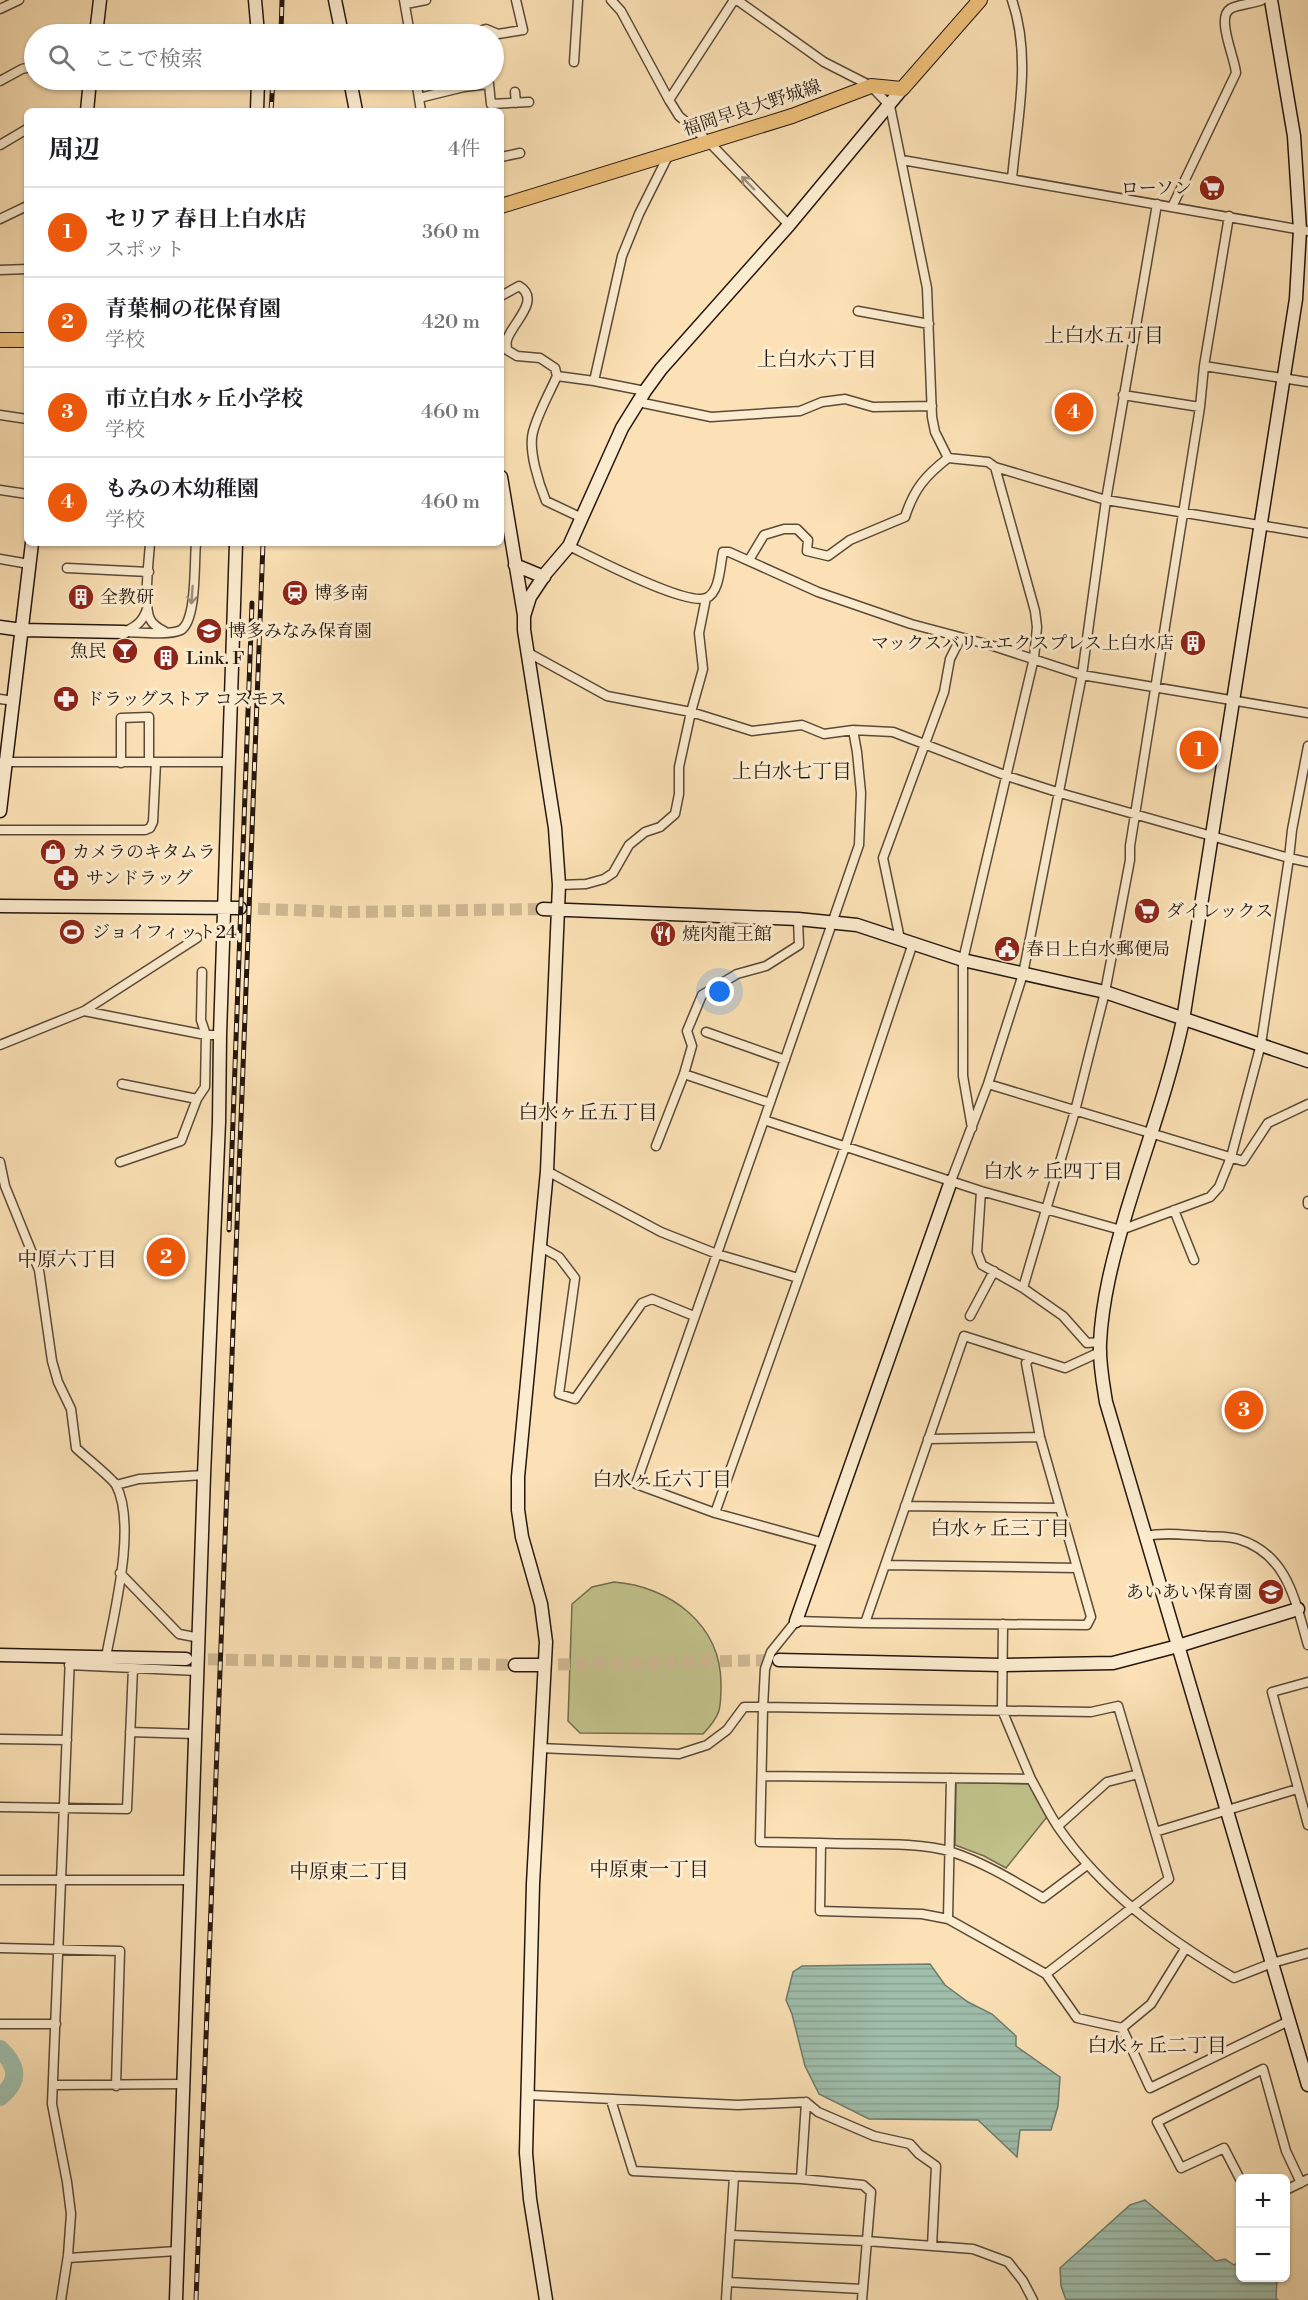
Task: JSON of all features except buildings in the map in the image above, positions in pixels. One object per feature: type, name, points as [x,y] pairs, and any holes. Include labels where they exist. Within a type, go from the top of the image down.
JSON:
[{"type":"main road","points":[[902,89],[980,0]]},
{"type":"main road","name":"福岡早良大野城線","points":[[504,205],[792,116],[871,86],[902,89]]},
{"type":"main road","points":[[0,340],[24,340]]},
{"type":"street","points":[[0,9],[19,0]]},
{"type":"street","points":[[97,24],[100,0]]},
{"type":"street","points":[[255,0],[257,24]]},
{"type":"street","points":[[335,0],[340,24]]},
{"type":"street","points":[[408,24],[405,2],[426,0]]},
{"type":"street","points":[[504,33],[523,30],[516,0]]},
{"type":"street","points":[[574,62],[578,0]]},
{"type":"street","points":[[611,0],[621,11],[679,116],[708,141],[789,225]]},
{"type":"street","points":[[621,11],[626,0]]},
{"type":"street","points":[[669,100],[735,0],[824,62],[871,86],[890,106],[927,288],[935,432],[948,458]]},
{"type":"street","points":[[1012,0],[1021,50],[1023,80],[1012,179]]},
{"type":"street","points":[[1172,207],[1236,73],[1235,62],[1224,28],[1225,16],[1230,9],[1262,0]]},
{"type":"street","points":[[1271,0],[1294,136],[1304,230],[1296,299],[1183,1020],[1177,1049],[1122,1230],[1104,1305],[1100,1347],[1106,1402],[1308,2085]]},
{"type":"street","points":[[0,81],[24,68]]},
{"type":"street","points":[[524,616],[530,597],[569,546],[622,428],[641,396],[661,369],[789,225],[902,89]]},
{"type":"street","points":[[87,108],[89,90]]},
{"type":"street","points":[[257,108],[258,90]]},
{"type":"street","points":[[352,90],[355,108]]},
{"type":"street","points":[[418,90],[421,108]]},
{"type":"street","points":[[419,98],[452,90]]},
{"type":"street","points":[[490,90],[491,104],[530,102]]},
{"type":"street","points":[[515,92],[516,103]]},
{"type":"street","points":[[0,145],[24,131]]},
{"type":"street","points":[[504,156],[520,153]]},
{"type":"street","points":[[594,381],[622,256],[639,214],[669,153]]},
{"type":"street","points":[[902,160],[1304,230]]},
{"type":"street","points":[[1087,1865],[1043,1898],[1000,1872],[950,1852],[923,1846],[760,1842],[763,1707],[765,1669],[771,1652],[796,1621],[951,1181],[988,1084],[1023,974],[1082,675],[1106,500],[1158,204]]},
{"type":"street","points":[[0,219],[24,207]]},
{"type":"street","points":[[1023,1288],[1075,1111],[1105,992],[1128,870],[1200,408],[1204,366],[1229,216]]},
{"type":"street","points":[[0,270],[24,269]]},
{"type":"street","points":[[504,294],[519,286],[526,290],[528,296],[525,309],[507,340],[507,350],[517,356],[540,358],[555,368],[557,376],[532,434],[540,485],[546,501],[582,518]]},
{"type":"street","points":[[858,311],[928,324]]},
{"type":"street","points":[[1204,366],[1308,382]]},
{"type":"street","points":[[557,376],[594,381],[711,417],[800,411],[822,402],[845,399],[873,407],[932,406]]},
{"type":"street","points":[[1123,395],[1200,408]]},
{"type":"street","points":[[0,415],[24,419]]},
{"type":"street","points":[[749,560],[764,535],[784,529],[797,529],[808,540],[807,551],[828,556],[850,540],[905,517],[912,495],[948,458],[988,462],[995,467],[1106,500],[1308,533]]},
{"type":"street","points":[[972,1128],[963,1076],[963,960],[1034,660],[1037,636],[1035,611],[995,467]]},
{"type":"street","points":[[0,490],[24,494]]},
{"type":"street","points":[[504,496],[555,828],[559,885],[547,1172],[518,1476],[518,1510],[522,1537],[541,1604],[546,1642],[530,1961],[529,2096],[526,2153],[530,2199],[546,2300]]},
{"type":"street","points":[[0,811],[3,762],[14,701],[32,546]]},
{"type":"street","points":[[150,546],[147,609],[150,620],[156,627],[167,633]]},
{"type":"street","points":[[0,627],[22,630],[167,633],[180,631],[188,624],[191,612],[196,546]]},
{"type":"street","points":[[176,2300],[204,1475],[219,1122],[236,546]]},
{"type":"street","points":[[569,546],[640,581],[693,599],[706,598],[714,592],[723,552],[729,552],[749,560],[758,567],[819,592],[960,639],[990,645],[1082,675],[1308,713]]},
{"type":"street","points":[[0,559],[29,564]]},
{"type":"street","points":[[515,565],[544,577]]},
{"type":"street","points":[[68,568],[149,572]]},
{"type":"street","points":[[559,885],[586,884],[604,879],[613,873],[629,845],[645,832],[660,827],[675,814],[679,794],[679,767],[690,712],[703,669],[699,633],[706,598]]},
{"type":"street","points":[[124,632],[135,627],[143,619],[147,609]]},
{"type":"street","points":[[900,939],[883,858],[944,692],[950,659],[960,639]]},
{"type":"street","points":[[527,652],[607,696],[690,712],[752,731],[802,725],[824,734],[853,730],[893,732],[1007,776],[1060,793],[1308,862]]},
{"type":"street","points":[[0,699],[14,701]]},
{"type":"street","points":[[0,830],[145,830],[150,828],[153,822],[152,762],[148,717],[122,718],[121,763]]},
{"type":"street","points":[[824,1543],[715,1513],[636,1484],[859,845],[861,793],[853,730]]},
{"type":"street","points":[[764,1120],[981,1191],[1122,1230],[1210,1197],[1220,1187],[1231,1157],[1261,1044],[1292,830],[1308,746]]},
{"type":"street","points":[[3,762],[228,762]]},
{"type":"street","points":[[0,906],[240,908]]},
{"type":"street","points":[[543,909],[798,919],[857,925],[963,960],[1105,992],[1308,1061]]},
{"type":"street","points":[[656,1146],[684,1074],[692,1046],[687,1031],[702,995],[737,974],[766,966],[799,945],[798,919]]},
{"type":"street","points":[[0,1045],[84,1011],[196,938]]},
{"type":"street","points":[[715,1513],[845,1147],[914,943]]},
{"type":"street","points":[[120,1162],[181,1140],[197,1099],[206,1087],[206,1035],[201,1020],[202,972]]},
{"type":"street","points":[[84,1011],[206,1035],[220,1035]]},
{"type":"street","points":[[706,1032],[785,1060]]},
{"type":"street","points":[[684,1074],[770,1103]]},
{"type":"street","points":[[122,1084],[197,1099]]},
{"type":"street","points":[[988,1084],[1243,1161],[1268,1123],[1308,1104]]},
{"type":"street","points":[[0,1162],[3,1186],[20,1217],[39,1270],[52,1361],[58,1382],[71,1409],[76,1448],[116,1485],[122,1500],[126,1522],[106,1657]]},
{"type":"street","points":[[547,1172],[661,1232],[717,1254],[798,1278]]},
{"type":"street","points":[[981,1191],[978,1252],[982,1265],[1023,1288],[1064,1316],[1088,1343],[1100,1347]]},
{"type":"street","points":[[1174,1210],[1194,1260]]},
{"type":"street","points":[[539,1246],[559,1257],[575,1278],[559,1394],[575,1399],[642,1303],[651,1299],[694,1316]]},
{"type":"street","points":[[970,1316],[994,1271]]},
{"type":"street","points":[[866,1623],[964,1335],[1065,1368],[1100,1347]]},
{"type":"street","points":[[796,1621],[1087,1625],[1091,1617],[1040,1437],[1026,1363],[1030,1358]]},
{"type":"street","points":[[928,1439],[1040,1437]]},
{"type":"street","points":[[116,1485],[139,1479],[204,1475]]},
{"type":"street","points":[[905,1506],[1060,1508]]},
{"type":"street","points":[[1145,1536],[1162,1533],[1236,1539],[1256,1547],[1273,1560],[1287,1577],[1308,1645]]},
{"type":"street","points":[[885,1565],[1077,1568]]},
{"type":"street","points":[[120,1573],[179,1634],[200,1638]]},
{"type":"street","points":[[779,1660],[1002,1665],[1113,1663],[1178,1646],[1298,1609]]},
{"type":"street","points":[[1003,1624],[1002,1710],[1031,1779],[1058,1826],[1087,1865],[1131,1907],[1185,1949],[1234,1978],[1308,1953]]},
{"type":"street","points":[[0,1655],[133,1668],[198,1671]]},
{"type":"street","points":[[69,1661],[106,1657],[186,1659]]},
{"type":"street","points":[[61,2300],[68,2258],[71,2214],[52,2104],[60,1949],[69,1661]]},
{"type":"street","points":[[515,1665],[540,1665]]},
{"type":"street","points":[[0,1808],[127,1809],[133,1668]]},
{"type":"street","points":[[1308,1682],[1272,1692],[1308,1825]]},
{"type":"street","points":[[539,1748],[679,1754],[706,1745],[727,1730],[744,1707],[1091,1712],[1118,1706],[1169,1879],[1046,1974]]},
{"type":"street","points":[[130,1732],[195,1734]]},
{"type":"street","points":[[0,1739],[67,1740]]},
{"type":"street","points":[[1058,1826],[1107,1782],[1138,1774]]},
{"type":"street","points":[[763,1776],[1031,1779]]},
{"type":"street","points":[[948,1919],[951,1778]]},
{"type":"street","points":[[1155,1833],[1297,1790]]},
{"type":"street","points":[[822,1843],[820,1911],[922,1914],[948,1919],[1046,1974],[1077,2018],[1122,2028]]},
{"type":"street","points":[[0,1880],[190,1880]]},
{"type":"street","points":[[0,1947],[120,1951],[116,2086]]},
{"type":"street","points":[[1122,2028],[1151,2004],[1185,1949]]},
{"type":"street","points":[[1122,2028],[1150,2088],[1288,2021]]},
{"type":"street","points":[[0,2024],[56,2024]]},
{"type":"street","points":[[1237,2174],[1224,2148],[1181,2168],[1157,2122],[1263,2069],[1286,2151],[1305,2181],[1290,2188]]},
{"type":"street","points":[[53,2085],[183,2084]]},
{"type":"street","points":[[529,2096],[738,2105],[806,2102],[818,2112],[874,2136],[910,2144],[919,2154],[936,2166],[932,2246]]},
{"type":"street","points":[[611,2100],[633,2170],[801,2179],[863,2185],[871,2192],[862,2300]]},
{"type":"street","points":[[801,2179],[806,2102]]},
{"type":"street","points":[[726,2300],[734,2176]]},
{"type":"street","points":[[730,2235],[866,2241],[973,2249],[1008,2262],[1023,2281],[1033,2300]]},
{"type":"street","points":[[68,2258],[177,2251]]},
{"type":"street","points":[[727,2282],[862,2289]]},
{"type":"green space","points":[[614,1582],[654,1591],[672,1600],[702,1626],[712,1643],[719,1663],[721,1700],[717,1716],[703,1734],[580,1733],[568,1721],[572,1604],[592,1587]]},
{"type":"green space","points":[[956,1782],[1029,1784],[1047,1817],[1006,1868],[984,1856],[955,1845]]},
{"type":"shaded area","points":[[930,1964],[945,1985],[968,2002],[992,2014],[1016,2036],[1016,2046],[1060,2077],[1058,2106],[1051,2130],[1020,2130],[1017,2157],[978,2120],[869,2119],[819,2094],[805,2066],[792,2014],[786,2000],[793,1972],[802,1966]]},
{"type":"shaded area","points":[[1145,2200],[1216,2261],[1225,2259],[1234,2265],[1236,2264],[1236,2282],[1277,2282],[1276,2298],[1278,2300],[1066,2300],[1061,2286],[1060,2268],[1130,2205]]},
{"type":"waterway","points":[[0,2049],[10,2061],[14,2073],[11,2085],[0,2097]]},
{"type":"tunnel","points":[[240,908],[342,912],[543,909]]},
{"type":"tunnel","points":[[190,1659],[515,1665]]},
{"type":"tunnel","points":[[540,1665],[779,1660]]},
{"type":"railway","points":[[281,24],[282,0]]},
{"type":"railway","points":[[271,108],[272,90]]},
{"type":"railway","points":[[196,2300],[263,546]]},
{"type":"railway","points":[[229,1230],[252,603]]},
{"type":"place","name":"ローソン","points":[[1212,188]]},
{"type":"place","name":"もみの木幼稚園","points":[[1074,412]]},
{"type":"place","name":"博多南","points":[[295,593]]},
{"type":"place","name":"全教研","points":[[81,597]]},
{"type":"place","name":"博多みなみ保育園","points":[[209,631]]},
{"type":"place","name":"マックスバリュエクスプレス上白水店","points":[[1193,643]]},
{"type":"place","name":"魚民","points":[[125,651]]},
{"type":"place","name":"Link. F","points":[[166,658]]},
{"type":"place","name":"ドラッグストア コスモス","points":[[66,699]]},
{"type":"place","name":"セリア 春日上白水店","points":[[1199,750]]},
{"type":"place","name":"カメラのキタムラ","points":[[53,852]]},
{"type":"place","name":"サンドラッグ","points":[[66,878]]},
{"type":"place","name":"ダイレックス","points":[[1147,911]]},
{"type":"place","name":"ジョイフィット24","points":[[72,932]]},
{"type":"place","name":"焼肉龍王館","points":[[663,934]]},
{"type":"place","name":"春日上白水郵便局","points":[[1007,949]]},
{"type":"place","name":"青葉桐の花保育園","points":[[166,1257]]},
{"type":"place","name":"市立白水ヶ丘小学校","points":[[1244,1410]]},
{"type":"place","name":"あいあい保育園","points":[[1271,1592]]},
{"type":"district","name":"上白水五丁目","points":[[1104,336]]},
{"type":"district","name":"上白水六丁目","points":[[817,360]]},
{"type":"district","name":"上白水七丁目","points":[[792,772]]},
{"type":"district","name":"白水ヶ丘五丁目","points":[[588,1113]]},
{"type":"district","name":"白水ヶ丘四丁目","points":[[1053,1172]]},
{"type":"district","name":"中原六丁目","points":[[67,1260]]},
{"type":"district","name":"白水ヶ丘六丁目","points":[[662,1480]]},
{"type":"district","name":"白水ヶ丘三丁目","points":[[1000,1529]]},
{"type":"district","name":"中原東一丁目","points":[[649,1870]]},
{"type":"district","name":"中原東二丁目","points":[[349,1872]]},
{"type":"district","name":"白水ヶ丘二丁目","points":[[1157,2046]]}]
